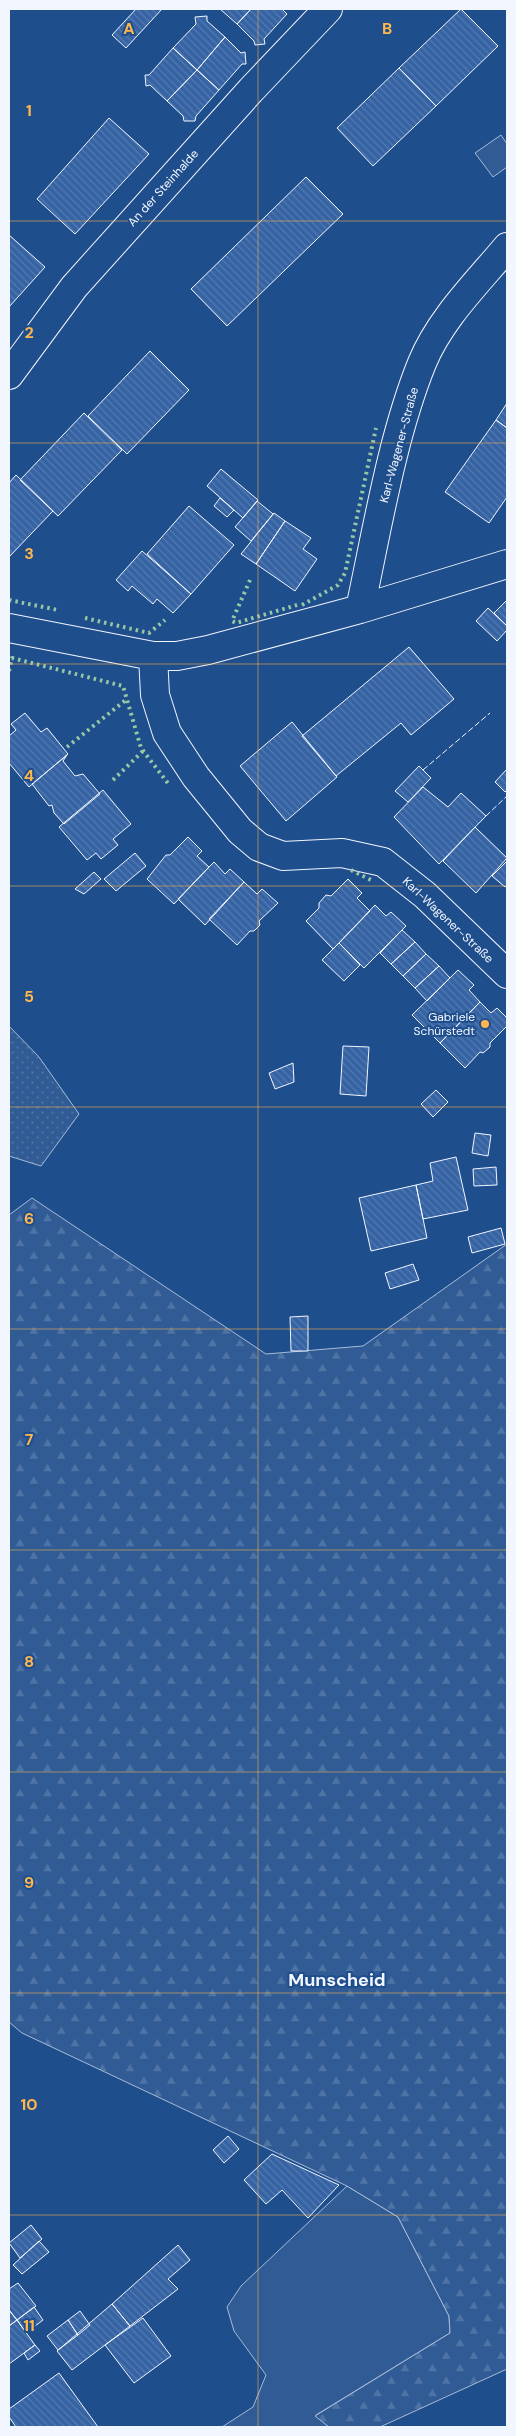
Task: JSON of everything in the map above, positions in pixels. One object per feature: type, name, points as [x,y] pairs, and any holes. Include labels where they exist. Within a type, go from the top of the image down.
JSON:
[{"type":"street","name":"An der Steinhalde","points":[[9,376],[74,287],[251,90],[328,9]]},
{"type":"street","name":"Karl-Wagener-Straße","points":[[360,609],[398,437],[422,362],[451,314],[507,247]]},
{"type":"street","points":[[9,628],[153,656],[177,656],[208,650],[360,609],[506,567]]},
{"type":"street","name":"Karl-Wagener-Straße","points":[[153,656],[155,695],[168,733],[196,777],[240,831],[259,847],[283,856],[342,853],[383,862],[425,895],[507,974]]},
{"type":"shaded area","points":[[501,135],[507,144],[507,167],[493,177],[475,153]]},
{"type":"shaded area","points":[[347,2186],[398,2217],[449,2316],[450,2333],[316,2415],[329,2427],[222,2427],[253,2407],[266,2375],[234,2331],[227,2307],[241,2286]]},
{"type":"green space","points":[[9,1026],[39,1057],[79,1114],[41,1166],[9,1156]]},
{"type":"green space","points":[[32,1198],[266,1354],[363,1346],[507,1244],[507,2369],[380,2427],[329,2427],[315,2416],[450,2333],[449,2316],[398,2217],[347,2186],[22,2033],[9,2022],[9,1215]]},
{"type":"building","points":[[136,9],[162,9],[126,48],[112,35]]},
{"type":"building","points":[[220,9],[251,9],[237,24]]},
{"type":"building","points":[[251,9],[282,9],[287,14],[264,39],[265,44],[255,45],[254,41],[237,24]]},
{"type":"building","points":[[461,9],[498,46],[436,106],[399,68]]},
{"type":"building","points":[[207,16],[207,21],[225,37],[197,70],[173,48],[196,24],[195,17]]},
{"type":"building","points":[[225,37],[241,53],[245,52],[246,64],[242,64],[219,90],[197,70]]},
{"type":"building","points":[[173,48],[197,70],[167,101],[150,85],[146,86],[145,75],[149,75]]},
{"type":"building","points":[[399,68],[436,106],[373,166],[337,128]]},
{"type":"building","points":[[197,70],[219,90],[196,116],[195,121],[184,121],[183,116],[167,101]]},
{"type":"building","points":[[109,118],[149,154],[75,234],[37,199]]},
{"type":"building","points":[[306,177],[343,214],[227,326],[191,289]]},
{"type":"building","points":[[9,235],[45,267],[9,307]]},
{"type":"building","points":[[150,351],[189,390],[127,454],[88,416]]},
{"type":"building","points":[[507,403],[507,428],[496,420]]},
{"type":"building","points":[[84,413],[122,450],[58,516],[20,480]]},
{"type":"building","points":[[496,420],[507,428],[507,497],[489,523],[445,492]]},
{"type":"building","points":[[221,469],[258,500],[243,518],[207,486]]},
{"type":"building","points":[[16,475],[53,511],[9,557],[9,483]]},
{"type":"building","points":[[220,498],[234,510],[227,517],[214,506]]},
{"type":"building","points":[[257,501],[273,514],[251,541],[235,527]]},
{"type":"building","points":[[189,506],[234,545],[191,594],[147,554]]},
{"type":"building","points":[[274,513],[285,521],[256,564],[241,554]]},
{"type":"building","points":[[285,521],[311,538],[303,549],[317,559],[295,591],[256,564]]},
{"type":"building","points":[[142,551],[191,594],[173,613],[157,599],[153,604],[132,586],[128,591],[116,580]]},
{"type":"building","points":[[507,600],[507,626],[494,613]]},
{"type":"building","points":[[488,608],[507,626],[507,630],[497,641],[476,621]]},
{"type":"building","points":[[409,647],[454,699],[411,735],[401,723],[336,776],[302,736]]},
{"type":"building","points":[[25,713],[41,732],[47,728],[68,754],[29,787],[9,763],[9,736],[16,730],[11,724]]},
{"type":"building","points":[[292,722],[337,777],[286,821],[240,766]]},
{"type":"building","points":[[67,755],[63,761],[75,776],[83,774],[100,794],[64,824],[54,813],[52,805],[49,806],[32,784]]},
{"type":"building","points":[[419,766],[431,778],[408,802],[395,791]]},
{"type":"building","points":[[507,769],[507,790],[505,792],[495,782]]},
{"type":"building","points":[[423,787],[448,807],[461,793],[486,816],[439,864],[394,817]]},
{"type":"building","points":[[103,790],[131,824],[113,839],[118,845],[101,859],[96,853],[87,860],[59,827]]},
{"type":"building","points":[[475,827],[507,858],[476,893],[443,861]]},
{"type":"building","points":[[188,837],[202,851],[197,856],[209,867],[174,904],[147,879],[166,855],[170,855]]},
{"type":"building","points":[[135,853],[146,866],[116,891],[104,879]]},
{"type":"building","points":[[507,861],[507,885],[505,887],[492,876]]},
{"type":"building","points":[[214,862],[225,874],[230,869],[244,882],[205,925],[178,899]]},
{"type":"building","points":[[94,872],[101,879],[84,894],[75,889]]},
{"type":"building","points":[[348,879],[362,893],[357,898],[370,911],[333,949],[306,921],[319,908],[319,903],[326,895],[331,896]]},
{"type":"building","points":[[244,882],[257,894],[262,889],[278,903],[259,921],[260,925],[254,931],[250,931],[237,945],[209,919]]},
{"type":"building","points":[[375,905],[386,916],[391,912],[406,926],[364,968],[339,943]]},
{"type":"building","points":[[402,930],[415,942],[391,964],[380,953]]},
{"type":"building","points":[[415,942],[426,954],[403,976],[391,964]]},
{"type":"building","points":[[339,943],[360,965],[344,981],[322,960]]},
{"type":"building","points":[[426,954],[439,966],[415,988],[403,976]]},
{"type":"building","points":[[439,966],[450,978],[427,1001],[415,988]]},
{"type":"building","points":[[458,970],[474,985],[469,990],[480,1002],[440,1043],[412,1015]]},
{"type":"building","points":[[480,1002],[491,1013],[497,1008],[507,1018],[507,1026],[490,1043],[490,1047],[483,1053],[480,1052],[465,1068],[440,1043]]},
{"type":"building","points":[[343,1046],[369,1047],[366,1096],[340,1094]]},
{"type":"building","points":[[293,1063],[294,1082],[275,1089],[269,1073]]},
{"type":"building","points":[[436,1090],[448,1102],[433,1117],[421,1104]]},
{"type":"building","points":[[475,1133],[491,1135],[488,1156],[472,1153]]},
{"type":"building","points":[[456,1157],[468,1210],[423,1219],[416,1185],[433,1181],[430,1163]]},
{"type":"building","points":[[496,1167],[497,1185],[474,1186],[473,1169]]},
{"type":"building","points":[[416,1185],[427,1238],[371,1251],[359,1198]]},
{"type":"building","points":[[501,1228],[505,1244],[472,1253],[468,1237]]},
{"type":"building","points":[[413,1264],[419,1280],[390,1289],[385,1273]]},
{"type":"building","points":[[308,1316],[308,1351],[291,1351],[290,1317]]},
{"type":"building","points":[[228,2136],[239,2149],[224,2163],[213,2150]]},
{"type":"building","points":[[272,2154],[339,2185],[308,2218],[282,2190],[266,2204],[244,2180]]},
{"type":"building","points":[[31,2225],[42,2239],[20,2258],[9,2243]]},
{"type":"building","points":[[39,2241],[49,2252],[22,2274],[13,2265]]},
{"type":"building","points":[[178,2245],[190,2260],[168,2279],[178,2289],[130,2326],[112,2304]]},
{"type":"building","points":[[18,2283],[36,2306],[17,2320],[9,2310],[9,2289]]},
{"type":"building","points":[[112,2304],[130,2326],[72,2370],[57,2351]]},
{"type":"building","points":[[34,2307],[43,2320],[26,2333],[17,2320]]},
{"type":"building","points":[[9,2310],[17,2320],[9,2326]]},
{"type":"building","points":[[80,2311],[90,2325],[78,2335],[68,2320]]},
{"type":"building","points":[[143,2318],[171,2356],[134,2383],[105,2345]]},
{"type":"building","points":[[17,2320],[35,2345],[9,2364],[9,2326]]},
{"type":"building","points":[[68,2320],[78,2335],[58,2350],[47,2336]]},
{"type":"building","points":[[35,2345],[40,2351],[28,2360],[24,2353]]},
{"type":"building","points":[[59,2373],[98,2427],[16,2427],[9,2417],[9,2409]]},
{"type":"hedge","points":[[302,605],[338,585],[345,573],[376,428]]},
{"type":"hedge","points":[[250,580],[232,621],[236,623],[297,605]]},
{"type":"hedge","points":[[9,600],[58,610]]},
{"type":"hedge","points":[[85,618],[149,633],[165,620]]},
{"type":"hedge","points":[[9,671],[12,658],[123,686],[141,748],[170,786]]},
{"type":"hedge","points":[[67,747],[127,699]]},
{"type":"hedge","points":[[113,780],[143,751]]},
{"type":"hedge","points":[[351,870],[373,881]]},
{"type":"fence","points":[[423,770],[490,713]]},
{"type":"fence","points":[[486,816],[507,796]]},
{"type":"place","name":"Gabriele Schürstedt","points":[[485,1024]]},
{"type":"district","name":"Munscheid","points":[[337,1980]]}]
